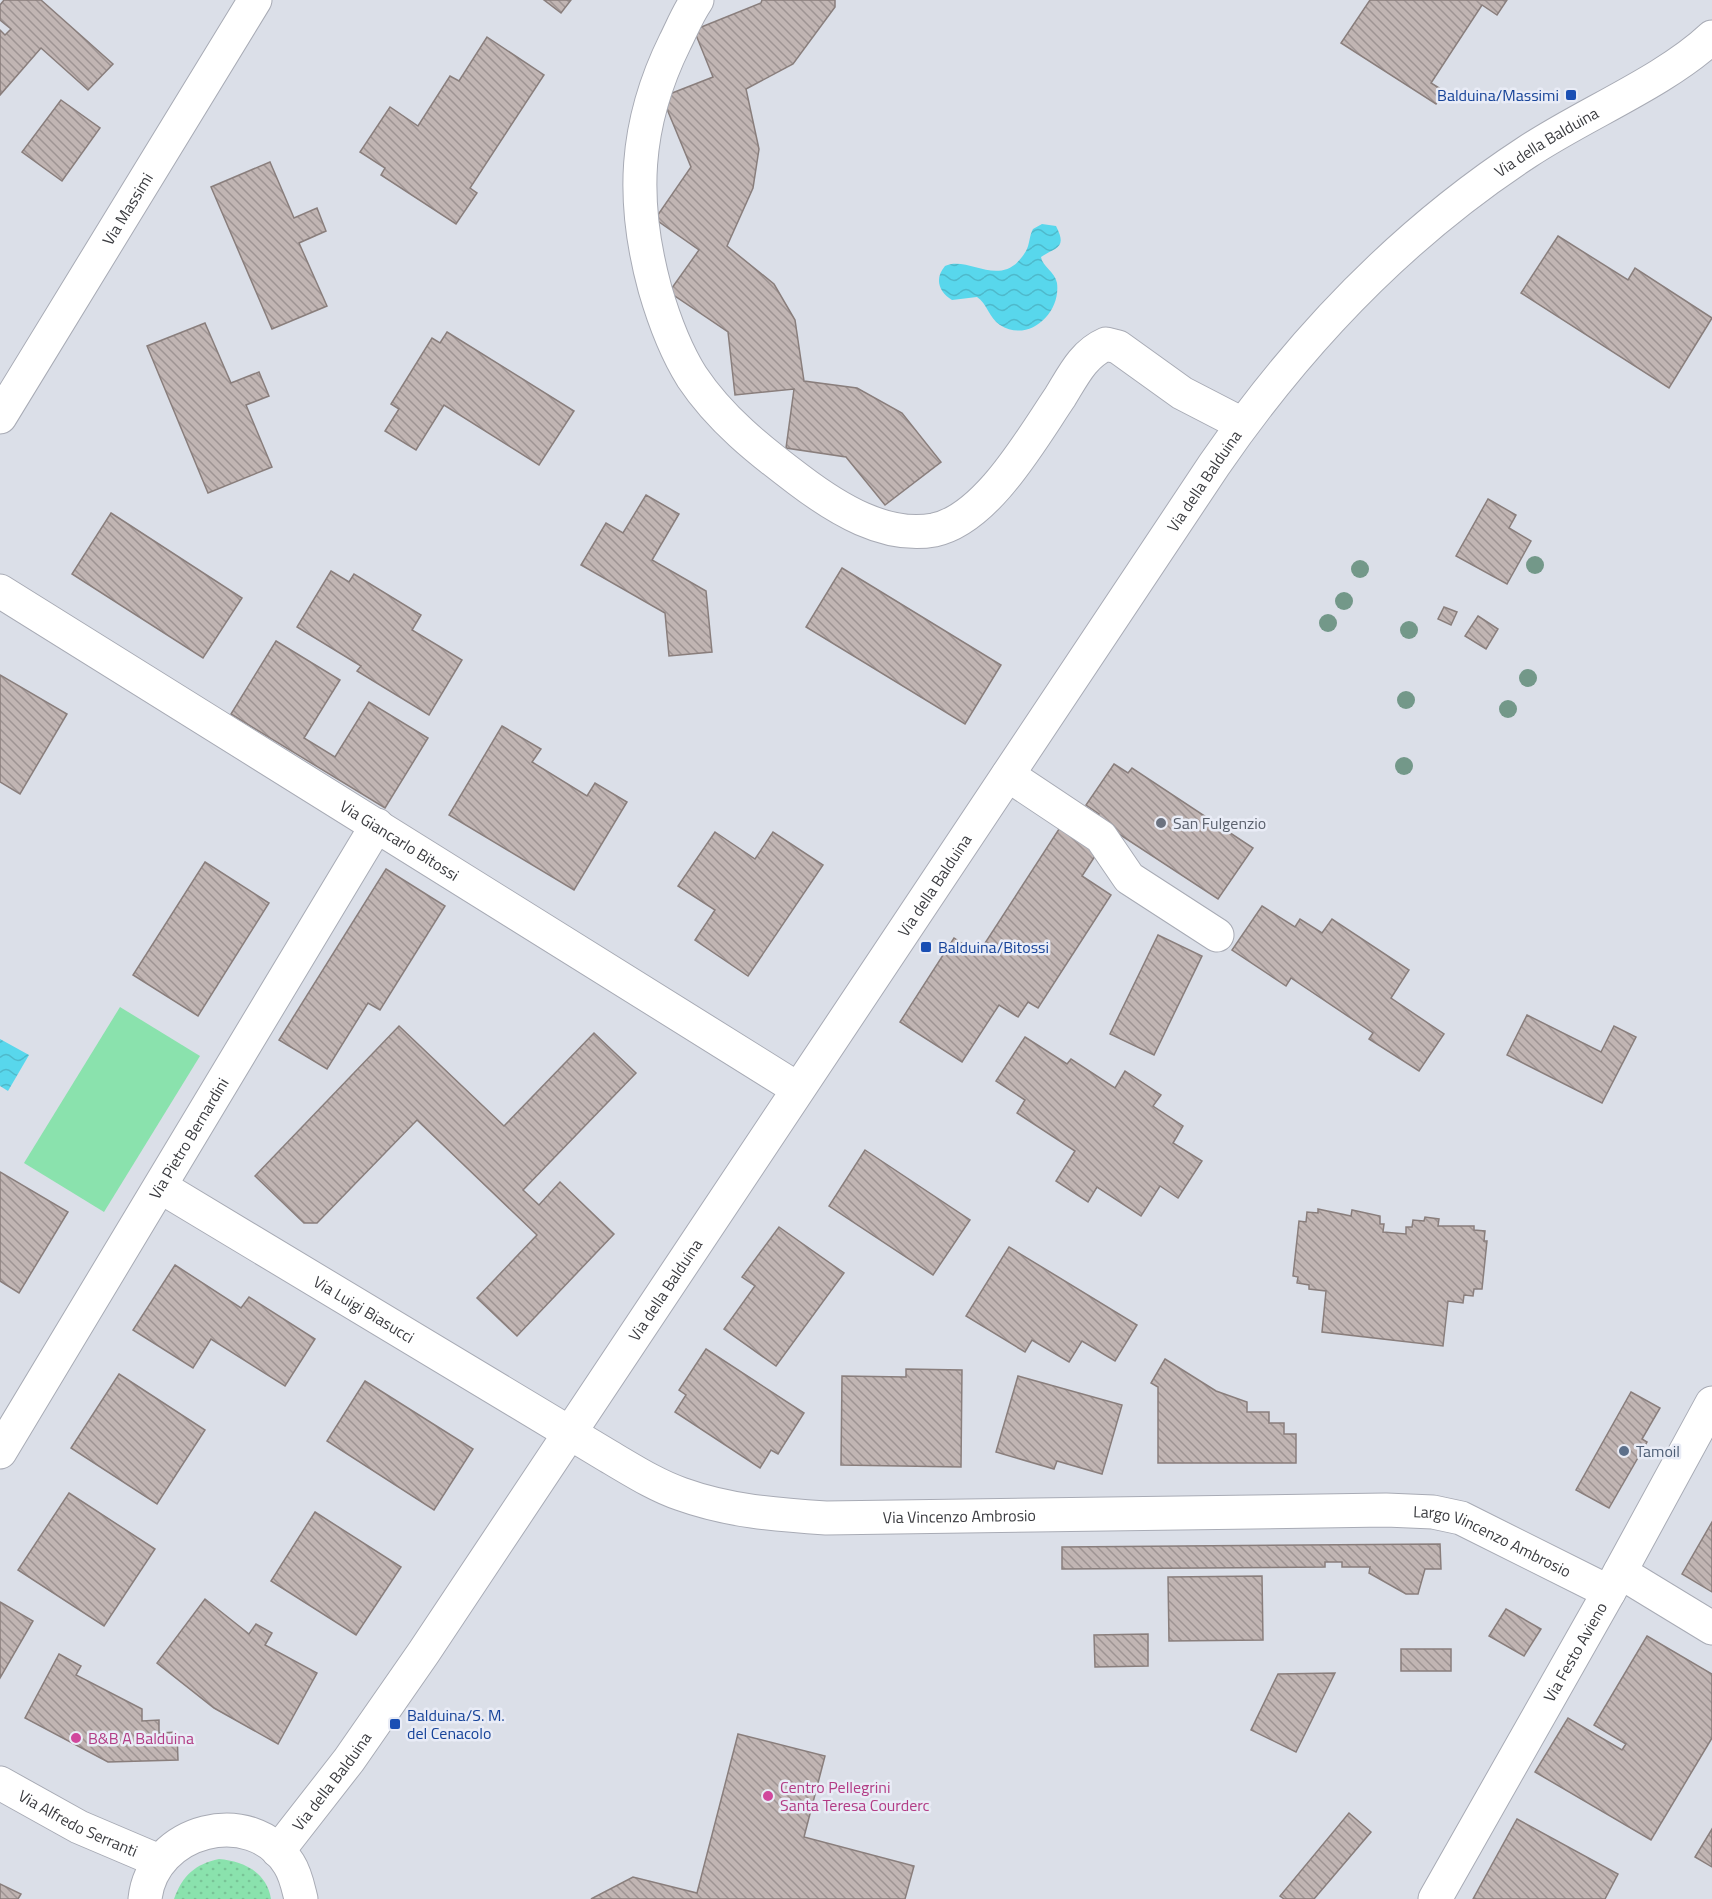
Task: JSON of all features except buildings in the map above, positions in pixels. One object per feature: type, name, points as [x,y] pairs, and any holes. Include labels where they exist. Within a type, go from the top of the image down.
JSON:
[{"type":"street","name":"Via Massimi","points":[[0,417],[255,0]]},
{"type":"street","points":[[697,0],[668,55],[648,115],[639,168],[639,210],[645,246],[661,308],[681,360],[721,413],[760,450],[845,511],[885,527],[922,531],[948,525],[983,501],[1038,429],[1085,357],[1106,344],[1118,347],[1182,393],[1242,424]]},
{"type":"street","name":"Via della Balduina","points":[[279,1851],[349,1761],[1242,424],[1305,348],[1405,245],[1504,167],[1679,63],[1712,37]]},
{"type":"street","name":"Via Giancarlo Bitossi","points":[[0,591],[798,1089]]},
{"type":"street","points":[[1008,775],[1101,837],[1129,878],[1217,935]]},
{"type":"street","name":"Via Pietro Bernardini","points":[[0,1452],[377,825]]},
{"type":"street","name":"Via Luigi Biasucci","points":[[161,1187],[568,1432]]},
{"type":"street","name":"Via Festo Avieno","points":[[1435,1899],[1712,1403]]},
{"type":"street","name":"Via Vincenzo Ambrosio","points":[[568,1432],[662,1486],[681,1494],[744,1511],[779,1515],[826,1518],[1369,1511]]},
{"type":"street","name":"Largo Vincenzo Ambrosio","points":[[1369,1511],[1419,1511],[1461,1518],[1614,1582],[1712,1628]]},
{"type":"street","name":"Via Alfredo Serranti","points":[[0,1783],[79,1827],[159,1861]]},
{"type":"street","points":[[145,1899],[146,1886],[159,1861],[171,1848],[191,1836],[215,1829],[252,1835],[279,1851],[296,1878],[301,1899]]},
{"type":"green space","points":[[120,1007],[200,1056],[104,1212],[24,1163]]},
{"type":"green space","points":[[219,1859],[245,1865],[259,1875],[269,1890],[271,1899],[174,1899],[190,1872],[203,1864]]},
{"type":"water","points":[[1042,224],[1056,226],[1061,239],[1058,246],[1041,257],[1054,276],[1057,283],[1057,294],[1048,315],[1031,328],[1011,330],[996,322],[977,297],[952,300],[941,289],[939,280],[945,266],[955,264],[996,271],[1007,269],[1017,263],[1026,251],[1033,229]]},
{"type":"water","points":[[0,1039],[29,1055],[8,1091],[0,1086]]},
{"type":"place","name":"Balduina/Massimi","points":[[1571,95]]},
{"type":"place","name":"San Fulgenzio","points":[[1161,823]]},
{"type":"place","name":"Balduina/Bitossi","points":[[926,947]]},
{"type":"place","name":"Tamoil","points":[[1624,1451]]},
{"type":"place","name":"Balduina/S. M. del Cenacolo","points":[[395,1724]]},
{"type":"place","name":"B&B A Balduina","points":[[76,1738]]},
{"type":"place","name":"Centro Pellegrini Santa Teresa Courderc","points":[[768,1796]]}]
